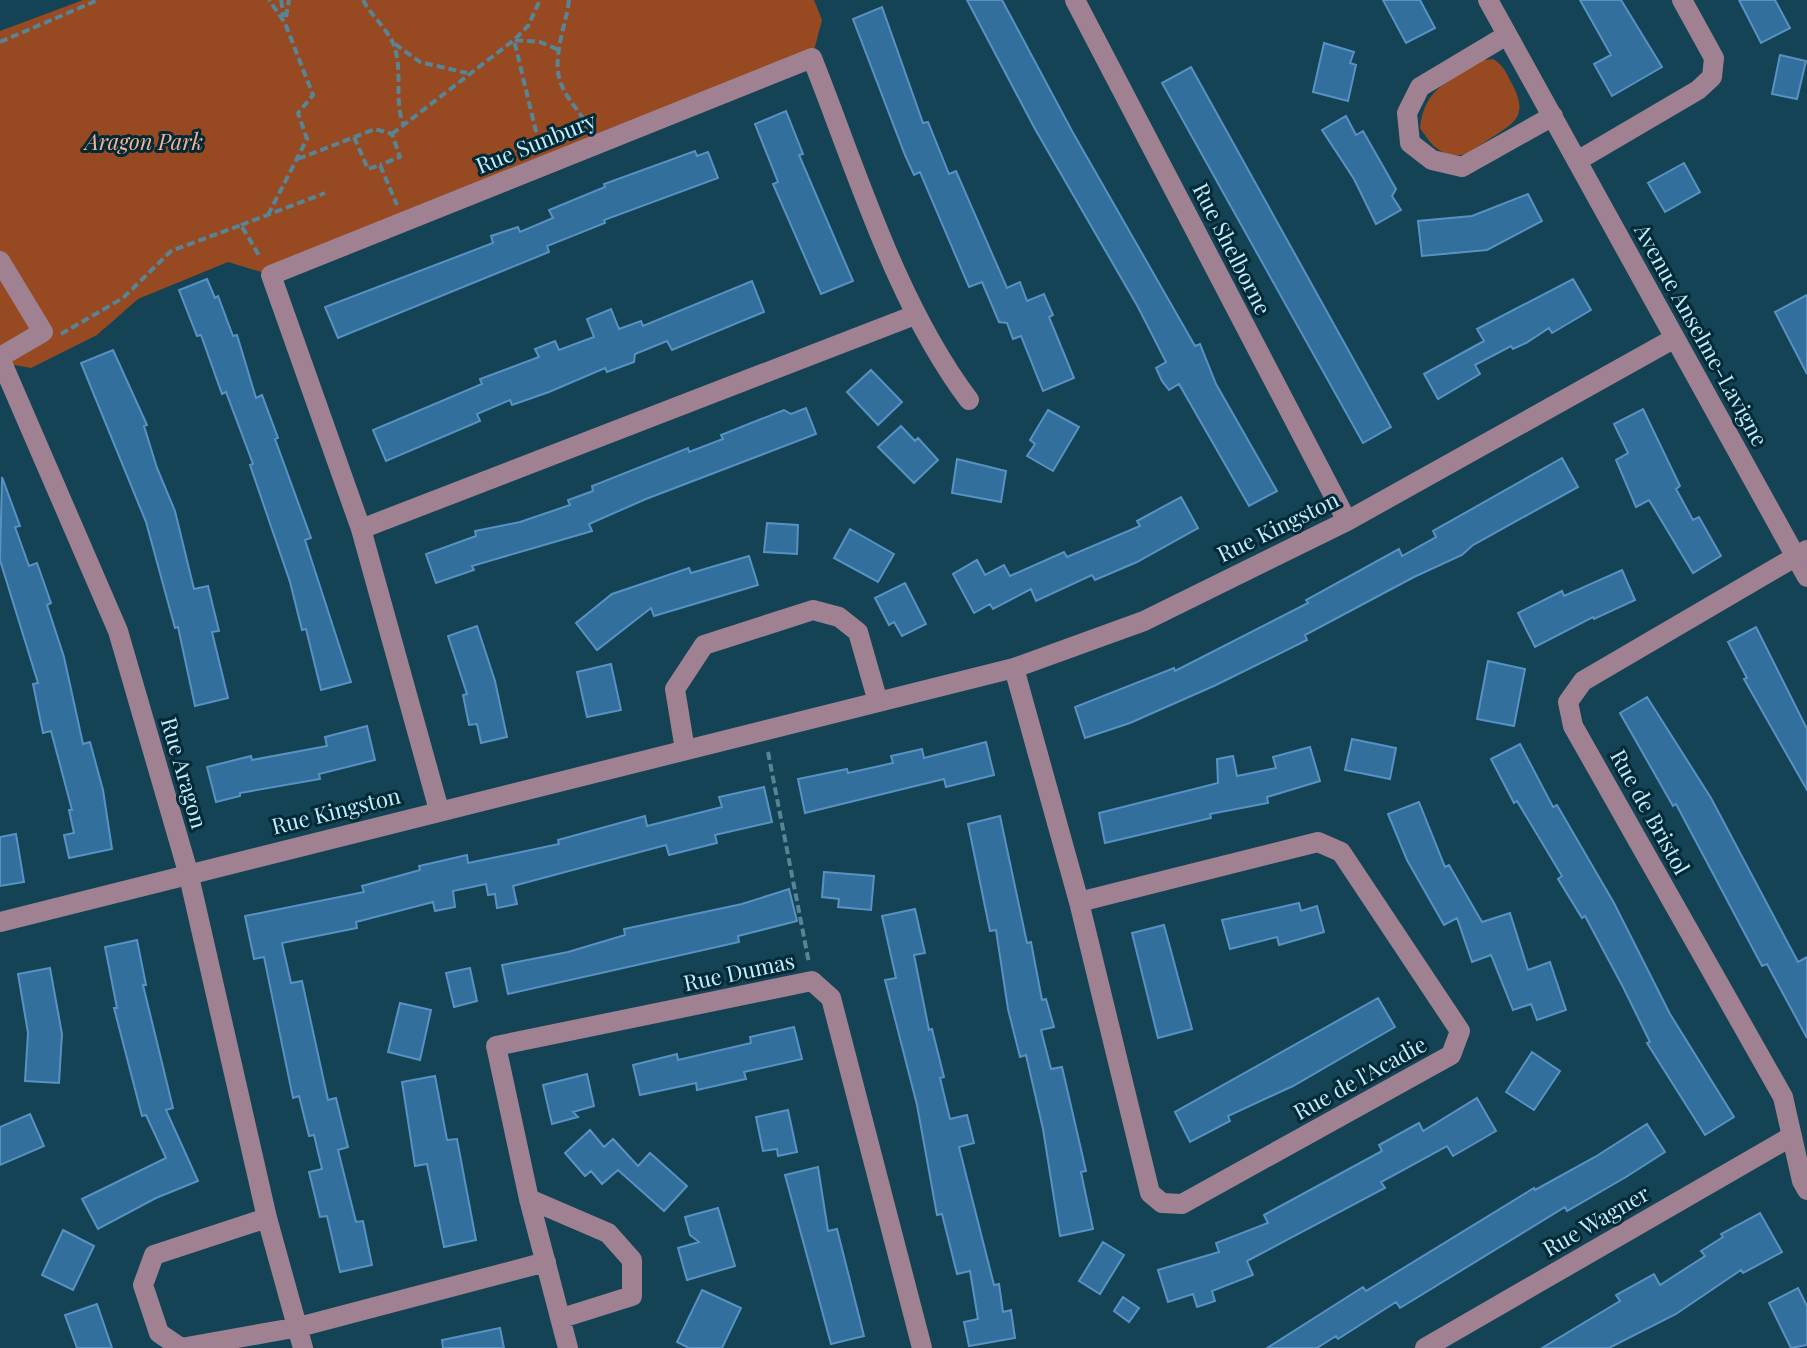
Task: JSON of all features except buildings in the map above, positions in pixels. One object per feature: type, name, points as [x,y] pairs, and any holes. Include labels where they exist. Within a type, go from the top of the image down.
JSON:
[{"type":"street","name":"Rue Shelborne","points":[[1075,0],[1347,521]]},
{"type":"street","name":"Avenue Anselme-Lavigne","points":[[1488,0],[1675,338],[1801,553],[1807,577]]},
{"type":"street","points":[[1577,161],[1698,90],[1712,77],[1714,58],[1682,0]]},
{"type":"street","points":[[1507,35],[1420,87],[1407,113],[1410,143],[1432,160],[1462,167],[1553,116]]},
{"type":"street","name":"Rue Sunbury","points":[[271,275],[812,58],[915,315],[938,359],[969,400]]},
{"type":"street","points":[[0,261],[43,332],[1,360]]},
{"type":"street","points":[[271,275],[361,529],[439,810]]},
{"type":"street","points":[[361,529],[915,315]]},
{"type":"street","name":"Rue Kingston","points":[[0,922],[188,872],[1014,668],[1144,621],[1347,521],[1675,338]]},
{"type":"street","name":"Rue Aragon","points":[[1,360],[118,631],[188,872],[267,1218],[303,1348]]},
{"type":"street","name":"Rue de Bristol","points":[[1801,553],[1583,681],[1568,702],[1573,726],[1783,1097],[1807,1190]]},
{"type":"street","points":[[685,750],[675,689],[704,645],[813,610],[839,617],[858,632],[878,702]]},
{"type":"street","name":"Rue de l'Acadie","points":[[1014,668],[1079,902],[1150,1193],[1162,1203],[1182,1204],[1451,1055],[1460,1031],[1341,852],[1318,842],[1079,902]]},
{"type":"street","name":"Rue Dumas","points":[[568,1348],[529,1199],[496,1046],[812,981],[831,998],[922,1348]]},
{"type":"street","name":"Rue Wagner","points":[[1425,1348],[1792,1136]]},
{"type":"street","points":[[529,1199],[608,1233],[632,1260],[632,1296],[562,1318]]},
{"type":"street","points":[[267,1218],[154,1255],[143,1285],[159,1333],[181,1348],[299,1327],[546,1262]]},
{"type":"path","points":[[0,42],[98,0]]},
{"type":"path","points":[[269,0],[285,23]]},
{"type":"path","points":[[268,215],[307,139],[298,113],[313,95],[285,23],[281,0]]},
{"type":"path","points":[[285,23],[289,0]]},
{"type":"path","points":[[363,0],[393,43],[420,62],[468,73]]},
{"type":"path","points":[[296,160],[375,129],[392,134],[404,127],[468,73],[514,40],[533,19],[540,0]]},
{"type":"path","points":[[567,2],[557,70],[562,88],[575,102],[594,145]]},
{"type":"path","points":[[514,40],[540,42],[559,50]]},
{"type":"path","points":[[514,40],[545,165]]},
{"type":"path","points":[[393,43],[399,78],[398,113],[404,127]]},
{"type":"path","points":[[354,137],[368,169],[400,157],[392,134]]},
{"type":"path","points":[[380,165],[404,222]]},
{"type":"path","points":[[43,332],[62,334],[123,298],[171,251],[325,193]]},
{"type":"path","points":[[241,225],[271,275]]},
{"type":"path","points":[[763,730],[812,981]]},
{"type":"green space","name":"Aragon Park","points":[[83,0],[814,0],[822,20],[812,58],[271,275],[228,262],[138,299],[97,335],[31,368],[3,363],[0,358],[0,31]]},
{"type":"green space","points":[[1493,59],[1504,69],[1517,94],[1519,112],[1516,118],[1504,130],[1469,152],[1456,156],[1441,151],[1420,128],[1427,103],[1450,79],[1483,60]]}]
